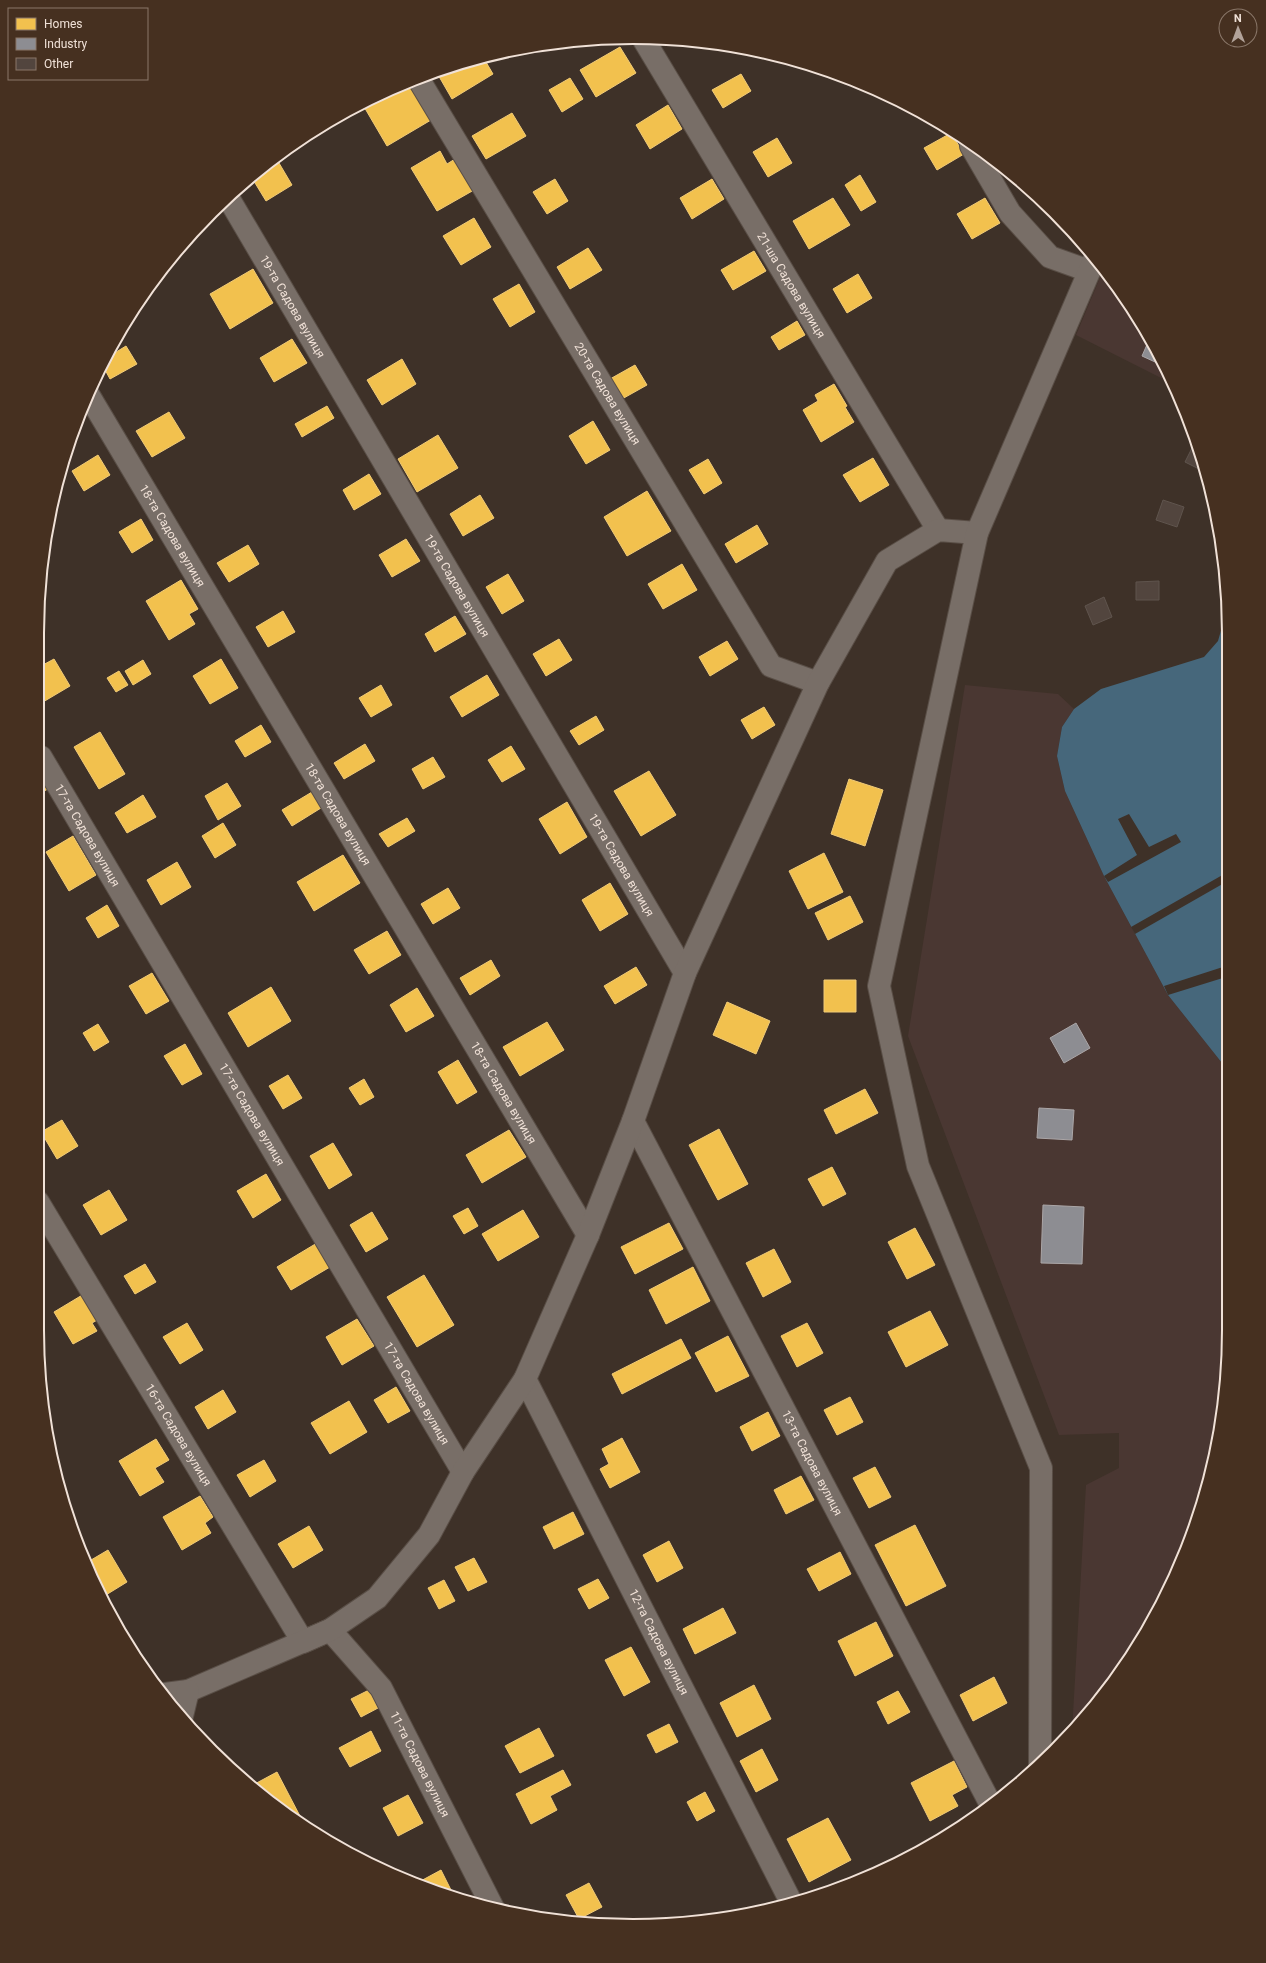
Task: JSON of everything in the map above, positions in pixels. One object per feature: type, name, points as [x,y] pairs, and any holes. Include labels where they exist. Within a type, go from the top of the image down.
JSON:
[{"type":"street","name":"21-ша Садова вулиця","points":[[647,44],[938,530]]},
{"type":"street","name":"20-та Садова вулиця","points":[[421,84],[771,666],[818,683]]},
{"type":"street","points":[[976,154],[1010,213],[1050,257],[1092,265],[977,533],[879,986],[918,1166],[1041,1468],[1040,1755]]},
{"type":"street","name":"19-та Садова вулиця","points":[[231,204],[685,973]]},
{"type":"street","name":"18-та Садова вулиця","points":[[92,401],[588,1235]]},
{"type":"street","points":[[170,1693],[188,1691],[330,1630],[377,1598],[429,1534],[463,1472],[525,1379],[588,1235],[633,1121],[685,973],[818,683],[887,561],[938,530],[977,533]]},
{"type":"street","name":"17-та Садова вулиця","points":[[44,762],[463,1472]]},
{"type":"street","name":"13-та Садова вулиця","points":[[633,1121],[988,1800]]},
{"type":"street","name":"16-та Садова вулиця","points":[[44,1212],[303,1642]]},
{"type":"street","name":"12-та Садова вулиця","points":[[525,1379],[789,1898]]},
{"type":"street","name":"11-та Садова вулиця","points":[[330,1630],[381,1688],[489,1901]]},
{"type":"street","points":[[183,1710],[188,1691]]},
{"type":"shaded area","points":[[1101,275],[1123,306],[1143,339],[1164,380],[1076,335]]},
{"type":"shaded area","points":[[965,685],[1058,694],[1074,709],[1062,727],[1057,756],[1065,791],[1104,876],[1168,995],[1222,1063],[1221,1369],[1211,1445],[1191,1519],[1161,1591],[1123,1657],[1100,1689],[1073,1722],[1086,1485],[1119,1468],[1119,1433],[1059,1435],[908,1036]]},
{"type":"water","points":[[1222,627],[1222,1063],[1168,995],[1104,876],[1065,791],[1057,756],[1062,727],[1074,709],[1101,689],[1204,657],[1218,641]]},
{"type":"pier","points":[[1129,814],[1149,847],[1176,834],[1181,842],[1108,882],[1104,876],[1137,855],[1118,819]]},
{"type":"pier","points":[[1222,875],[1222,884],[1135,934],[1131,927]]},
{"type":"pier","points":[[1222,967],[1222,978],[1168,995],[1164,986]]},
{"type":"building: Homes","points":[[620,47],[636,73],[596,97],[580,70]]},
{"type":"building: Homes","points":[[486,63],[493,74],[452,99],[439,77]]},
{"type":"building: Homes","points":[[741,74],[751,91],[723,108],[712,90]]},
{"type":"building: Homes","points":[[570,78],[583,99],[562,112],[549,90]]},
{"type":"building: Homes","points":[[412,88],[431,120],[387,146],[365,109]]},
{"type":"building: Homes","points":[[668,105],[682,129],[650,149],[636,125]]},
{"type":"building: Homes","points":[[512,113],[526,136],[486,159],[472,136]]},
{"type":"building: Homes","points":[[947,135],[955,140],[964,154],[937,170],[924,148]]},
{"type":"building: Homes","points":[[777,138],[792,163],[768,177],[753,152]]},
{"type":"building: Homes","points":[[440,151],[447,164],[455,159],[474,190],[437,211],[411,168]]},
{"type":"building: Homes","points":[[279,163],[292,185],[266,201],[255,182]]},
{"type":"building: Homes","points":[[860,175],[876,202],[861,211],[845,185]]},
{"type":"building: Homes","points":[[555,179],[568,201],[547,214],[533,192]]},
{"type":"building: Homes","points":[[712,179],[724,199],[692,219],[680,198]]},
{"type":"building: Homes","points":[[833,198],[850,225],[809,249],[793,221]]},
{"type":"building: Homes","points":[[985,198],[1000,223],[972,239],[957,214]]},
{"type":"building: Homes","points":[[474,218],[491,247],[461,265],[443,236]]},
{"type":"building: Homes","points":[[588,248],[602,270],[570,289],[557,267]]},
{"type":"building: Homes","points":[[754,251],[766,271],[733,290],[721,270]]},
{"type":"building: Homes","points":[[253,269],[273,303],[230,329],[210,294]]},
{"type":"building: Homes","points":[[858,274],[872,298],[847,313],[833,289]]},
{"type":"building: Homes","points":[[519,284],[535,312],[510,327],[493,299]]},
{"type":"building: Homes","points":[[797,321],[805,335],[779,350],[771,337]]},
{"type":"building: Homes","points":[[292,339],[307,363],[274,382],[260,358]]},
{"type":"building: Homes","points":[[126,346],[137,364],[110,379],[106,371],[115,353]]},
{"type":"building: Homes","points":[[402,359],[416,384],[382,405],[367,380]]},
{"type":"building: Homes","points":[[635,365],[647,385],[622,399],[610,379]]},
{"type":"building: Homes","points":[[834,384],[847,406],[845,407],[854,422],[821,442],[803,410],[818,401],[815,395]]},
{"type":"building: Homes","points":[[327,406],[334,418],[302,437],[295,424]]},
{"type":"building: Homes","points":[[169,412],[185,438],[152,457],[136,431]]},
{"type":"building: Homes","points":[[593,421],[610,450],[586,464],[569,436]]},
{"type":"building: Homes","points":[[438,435],[458,468],[417,492],[398,459]]},
{"type":"building: Homes","points":[[98,455],[110,475],[84,491],[72,471]]},
{"type":"building: Homes","points":[[873,458],[889,485],[860,502],[843,475]]},
{"type":"building: Homes","points":[[708,459],[722,483],[704,494],[689,470]]},
{"type":"building: Homes","points":[[369,474],[381,494],[354,510],[343,490]]},
{"type":"building: Homes","points":[[647,491],[671,531],[627,556],[604,517]]},
{"type":"building: Homes","points":[[480,495],[494,518],[463,536],[450,514]]},
{"type":"building: Homes","points":[[141,519],[153,540],[132,553],[119,532]]},
{"type":"building: Homes","points":[[757,525],[768,544],[736,563],[725,544]]},
{"type":"building: Homes","points":[[406,539],[420,561],[392,577],[379,555]]},
{"type":"building: Homes","points":[[248,545],[259,564],[229,582],[217,563]]},
{"type":"building: Homes","points":[[682,564],[697,590],[663,609],[648,584]]},
{"type":"building: Homes","points":[[508,574],[524,601],[502,614],[486,587]]},
{"type":"building: Homes","points":[[181,580],[198,609],[189,614],[195,624],[169,640],[146,601]]},
{"type":"building: Homes","points":[[283,611],[295,632],[268,647],[256,627]]},
{"type":"building: Homes","points":[[455,616],[466,634],[435,652],[425,634]]},
{"type":"building: Homes","points":[[559,639],[572,660],[546,676],[533,654]]},
{"type":"building: Homes","points":[[727,641],[738,659],[710,676],[699,657]]},
{"type":"building: Homes","points":[[54,659],[70,686],[44,701],[44,664]]},
{"type":"building: Homes","points":[[221,659],[238,688],[210,704],[193,676]]},
{"type":"building: Homes","points":[[143,660],[151,674],[133,685],[125,671]]},
{"type":"building: Homes","points":[[119,671],[128,685],[116,692],[107,678]]},
{"type":"building: Homes","points":[[487,675],[499,695],[462,717],[450,697]]},
{"type":"building: Homes","points":[[381,685],[392,705],[371,717],[359,698]]},
{"type":"building: Homes","points":[[764,707],[775,725],[752,739],[741,720]]},
{"type":"building: Homes","points":[[596,716],[604,730],[579,745],[570,731]]},
{"type":"building: Homes","points":[[261,725],[271,742],[245,757],[235,741]]},
{"type":"building: Homes","points":[[100,732],[125,774],[99,789],[74,747]]},
{"type":"building: Homes","points":[[365,744],[375,761],[344,779],[334,763]]},
{"type":"building: Homes","points":[[511,746],[525,769],[502,782],[488,760]]},
{"type":"building: Homes","points":[[433,757],[445,777],[423,789],[412,769]]},
{"type":"building: Homes","points":[[649,771],[676,815],[641,836],[614,791]]},
{"type":"building: Homes","points":[[44,775],[51,787],[44,791]]},
{"type":"building: Homes","points":[[849,779],[883,790],[865,846],[831,834]]},
{"type":"building: Homes","points":[[227,783],[241,806],[218,820],[205,796]]},
{"type":"building: Homes","points":[[312,792],[321,808],[292,826],[282,810]]},
{"type":"building: Homes","points":[[143,795],[156,817],[127,833],[115,813]]},
{"type":"building: Homes","points":[[567,802],[587,837],[560,854],[539,819]]},
{"type":"building: Homes","points":[[407,818],[415,831],[388,847],[379,834]]},
{"type":"building: Homes","points":[[223,823],[236,845],[215,858],[202,836]]},
{"type":"building: Homes","points":[[73,836],[96,875],[69,891],[46,852]]},
{"type":"building: Homes","points":[[824,853],[843,892],[808,909],[789,871]]},
{"type":"building: Homes","points":[[343,855],[360,883],[314,911],[297,882]]},
{"type":"building: Homes","points":[[177,862],[191,887],[161,905],[147,880]]},
{"type":"building: Homes","points":[[610,883],[628,914],[600,931],[582,900]]},
{"type":"building: Homes","points":[[448,888],[460,908],[433,924],[421,904]]},
{"type":"building: Homes","points":[[850,896],[863,922],[828,940],[815,913]]},
{"type":"building: Homes","points":[[107,905],[119,926],[98,938],[86,918]]},
{"type":"building: Homes","points":[[387,931],[401,955],[369,974],[354,950]]},
{"type":"building: Homes","points":[[491,960],[500,976],[470,995],[460,978]]},
{"type":"building: Homes","points":[[636,967],[647,985],[615,1004],[604,986]]},
{"type":"building: Homes","points":[[152,973],[169,1001],[146,1014],[129,986]]},
{"type":"building: Homes","points":[[824,980],[856,980],[856,1012],[824,1012]]},
{"type":"building: Homes","points":[[271,987],[291,1021],[248,1047],[228,1013]]},
{"type":"building: Homes","points":[[417,988],[434,1016],[406,1032],[390,1005]]},
{"type":"building: Homes","points":[[727,1002],[770,1021],[756,1054],[713,1035]]},
{"type":"building: Homes","points":[[547,1022],[564,1050],[520,1076],[503,1047]]},
{"type":"building: Homes","points":[[98,1024],[109,1042],[94,1051],[83,1033]]},
{"type":"building: Homes","points":[[185,1044],[202,1074],[182,1085],[164,1056]]},
{"type":"building: Homes","points":[[458,1060],[477,1092],[457,1104],[438,1072]]},
{"type":"building: Homes","points":[[288,1075],[302,1098],[283,1109],[269,1086]]},
{"type":"building: Homes","points":[[364,1079],[374,1097],[360,1105],[349,1088]]},
{"type":"building: Homes","points":[[865,1089],[878,1113],[836,1134],[824,1110]]},
{"type":"building: Homes","points":[[62,1120],[78,1146],[57,1159],[44,1137],[44,1130]]},
{"type":"building: Homes","points":[[719,1129],[748,1184],[718,1200],[689,1145]]},
{"type":"building: Homes","points":[[509,1130],[526,1157],[482,1183],[466,1155]]},
{"type":"building: Homes","points":[[333,1143],[352,1175],[329,1189],[310,1156]]},
{"type":"building: Homes","points":[[832,1167],[846,1194],[823,1206],[808,1179]]},
{"type":"building: Homes","points":[[266,1174],[281,1200],[253,1218],[237,1191]]},
{"type":"building: Homes","points":[[109,1190],[127,1220],[101,1235],[83,1205]]},
{"type":"building: Homes","points":[[468,1208],[478,1226],[464,1234],[453,1216]]},
{"type":"building: Homes","points":[[523,1210],[539,1237],[498,1261],[482,1234]]},
{"type":"building: Homes","points":[[372,1212],[388,1239],[366,1252],[350,1225]]},
{"type":"building: Homes","points":[[669,1223],[683,1249],[635,1274],[621,1247]]},
{"type":"building: Homes","points":[[915,1228],[935,1265],[907,1279],[888,1242]]},
{"type":"building: Homes","points":[[317,1243],[330,1267],[291,1290],[277,1267]]},
{"type":"building: Homes","points":[[774,1249],[791,1282],[763,1297],[746,1263]]},
{"type":"building: Homes","points":[[145,1264],[156,1282],[135,1294],[124,1276]]},
{"type":"building: Homes","points":[[693,1267],[710,1301],[666,1324],[649,1290]]},
{"type":"building: Homes","points":[[424,1275],[454,1325],[417,1347],[387,1297]]},
{"type":"building: Homes","points":[[84,1294],[99,1319],[92,1323],[97,1331],[73,1344],[54,1312]]},
{"type":"building: Homes","points":[[930,1311],[948,1345],[906,1367],[888,1332]]},
{"type":"building: Homes","points":[[357,1319],[374,1346],[342,1365],[326,1337]]},
{"type":"building: Homes","points":[[187,1323],[203,1350],[180,1364],[163,1337]]},
{"type":"building: Homes","points":[[807,1323],[823,1353],[797,1367],[781,1336]]},
{"type":"building: Homes","points":[[728,1336],[749,1376],[716,1392],[695,1353]]},
{"type":"building: Homes","points":[[681,1339],[691,1358],[622,1394],[612,1374]]},
{"type":"building: Homes","points":[[396,1387],[410,1411],[388,1423],[374,1400]]},
{"type":"building: Homes","points":[[223,1390],[236,1412],[208,1429],[195,1407]]},
{"type":"building: Homes","points":[[850,1397],[863,1422],[837,1435],[824,1410]]},
{"type":"building: Homes","points":[[349,1401],[367,1432],[330,1454],[311,1423]]},
{"type":"building: Homes","points":[[768,1412],[780,1436],[752,1451],[740,1427]]},
{"type":"building: Homes","points":[[622,1438],[640,1472],[610,1488],[600,1469],[609,1464],[602,1449]]},
{"type":"building: Homes","points":[[156,1439],[169,1460],[155,1468],[164,1482],[140,1496],[119,1461]]},
{"type":"building: Homes","points":[[264,1460],[276,1481],[250,1497],[237,1475]]},
{"type":"building: Homes","points":[[875,1467],[891,1497],[869,1508],[853,1478]]},
{"type":"building: Homes","points":[[801,1476],[814,1500],[786,1514],[774,1490]]},
{"type":"building: Homes","points":[[200,1496],[213,1517],[205,1523],[211,1533],[182,1550],[163,1517]]},
{"type":"building: Homes","points":[[573,1512],[584,1534],[554,1549],[543,1527]]},
{"type":"building: Homes","points":[[915,1525],[946,1586],[906,1606],[875,1545]]},
{"type":"building: Homes","points":[[309,1526],[323,1550],[293,1568],[278,1544]]},
{"type":"building: Homes","points":[[669,1541],[683,1568],[657,1582],[643,1555]]},
{"type":"building: Homes","points":[[108,1550],[127,1582],[107,1594],[91,1560]]},
{"type":"building: Homes","points":[[840,1552],[851,1574],[819,1591],[807,1569]]},
{"type":"building: Homes","points":[[474,1558],[487,1582],[468,1591],[455,1567]]},
{"type":"building: Homes","points":[[598,1579],[609,1598],[589,1609],[578,1589]]},
{"type":"building: Homes","points":[[444,1580],[455,1601],[439,1609],[428,1588]]},
{"type":"building: Homes","points":[[723,1608],[736,1633],[695,1654],[683,1629]]},
{"type":"building: Homes","points":[[876,1622],[893,1656],[855,1676],[838,1641]]},
{"type":"building: Homes","points":[[631,1647],[650,1682],[624,1696],[605,1660]]},
{"type":"building: Homes","points":[[994,1677],[1007,1703],[973,1721],[960,1695]]},
{"type":"building: Homes","points":[[754,1685],[771,1719],[737,1737],[720,1703]]},
{"type":"building: Homes","points":[[369,1690],[378,1708],[361,1717],[351,1699]]},
{"type":"building: Homes","points":[[898,1691],[910,1712],[888,1724],[877,1702]]},
{"type":"building: Homes","points":[[669,1724],[678,1742],[656,1753],[647,1735]]},
{"type":"building: Homes","points":[[539,1728],[554,1756],[520,1773],[505,1746]]},
{"type":"building: Homes","points":[[371,1731],[381,1751],[350,1767],[339,1748]]},
{"type":"building: Homes","points":[[762,1749],[778,1780],[756,1792],[740,1761]]},
{"type":"building: Homes","points":[[954,1761],[967,1787],[952,1795],[958,1806],[930,1821],[911,1783]]},
{"type":"building: Homes","points":[[563,1770],[571,1785],[550,1796],[557,1810],[531,1824],[516,1794]]},
{"type":"building: Homes","points":[[277,1772],[300,1815],[274,1797],[257,1783]]},
{"type":"building: Homes","points":[[705,1792],[715,1811],[697,1821],[687,1802]]},
{"type":"building: Homes","points":[[408,1795],[423,1823],[398,1836],[383,1808]]},
{"type":"building: Homes","points":[[828,1818],[851,1860],[809,1882],[787,1839]]},
{"type":"building: Homes","points":[[441,1870],[451,1890],[444,1888],[423,1880]]},
{"type":"building: Homes","points":[[589,1883],[602,1907],[583,1917],[578,1916],[566,1895]]},
{"type":"building: Industry","points":[[1147,346],[1156,362],[1142,356]]},
{"type":"building: Industry","points":[[1076,1023],[1090,1048],[1064,1063],[1050,1038]]},
{"type":"building: Industry","points":[[1039,1108],[1074,1110],[1072,1140],[1037,1138]]},
{"type":"building: Industry","points":[[1043,1205],[1084,1207],[1082,1264],[1041,1263]]},
{"type":"building: Other","points":[[1192,448],[1198,469],[1185,462]]},
{"type":"building: Other","points":[[1163,500],[1184,507],[1177,527],[1156,520]]},
{"type":"building: Other","points":[[1159,581],[1159,600],[1136,600],[1136,582]]},
{"type":"building: Other","points":[[1104,597],[1112,617],[1093,625],[1085,606]]}]
